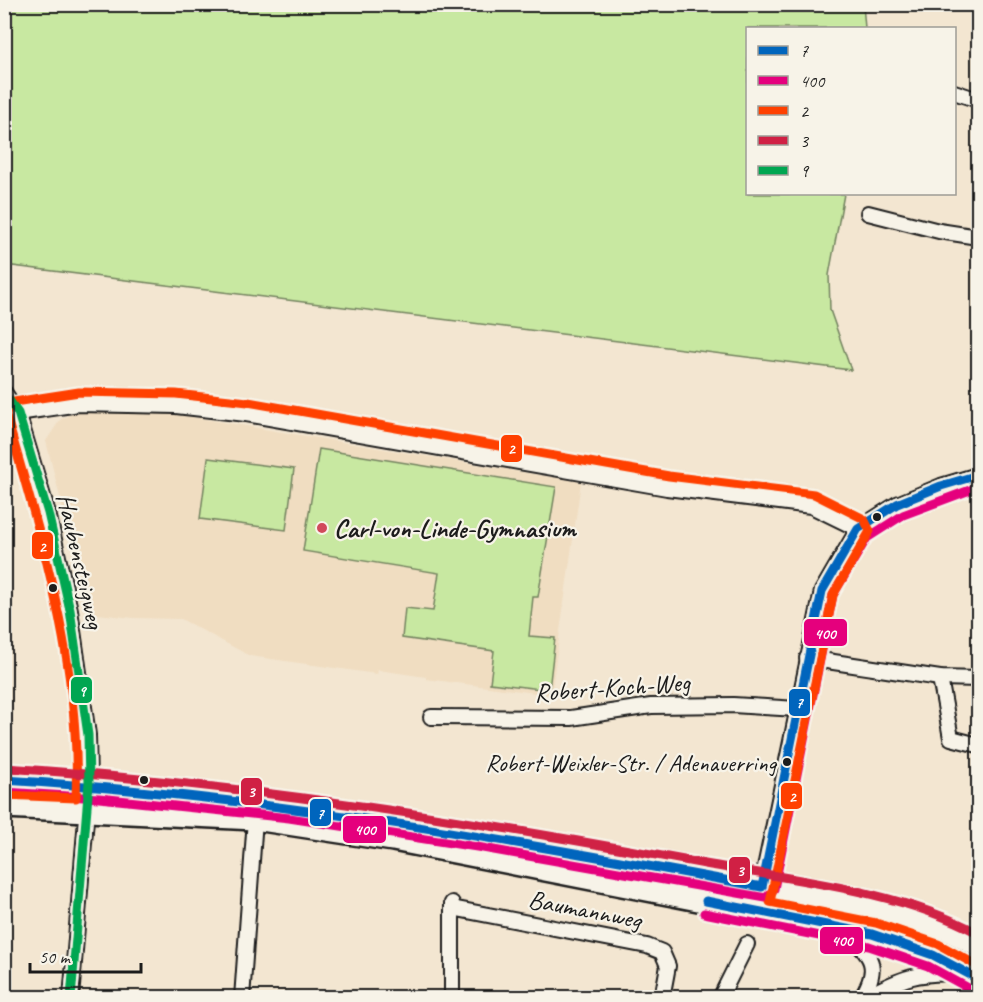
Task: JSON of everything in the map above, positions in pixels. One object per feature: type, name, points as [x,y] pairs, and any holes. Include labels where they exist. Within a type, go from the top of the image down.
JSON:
[{"type":"main road","points":[[4,780],[89,783],[255,800],[875,908],[946,929],[978,946]]},
{"type":"main road","points":[[4,807],[255,819],[393,840],[872,934],[933,955],[974,976]]},
{"type":"street","points":[[956,93],[978,100]]},
{"type":"street","points":[[868,213],[939,231],[978,237]]},
{"type":"street","name":"Haubensteigweg","points":[[4,393],[48,513],[70,610],[88,735],[89,783],[71,998]]},
{"type":"street","points":[[11,414],[79,404],[176,406],[246,414],[667,488],[811,506],[858,529]]},
{"type":"street","points":[[756,911],[822,591],[858,529],[897,504],[941,486],[978,475]]},
{"type":"street","points":[[807,658],[940,678],[978,679]]},
{"type":"street","points":[[940,678],[951,738],[978,745]]},
{"type":"street","name":"Robert-Koch-Weg","points":[[431,717],[571,718],[662,706],[733,705],[797,709]]},
{"type":"street","points":[[242,998],[255,819]]},
{"type":"street","name":"Baumannweg","points":[[452,998],[452,905],[647,946],[662,952],[668,966],[662,998]]},
{"type":"street","points":[[841,928],[871,958],[874,969],[871,982],[863,998]]},
{"type":"street","points":[[720,998],[747,944]]},
{"type":"street","points":[[863,998],[898,979],[934,972],[974,976]]},
{"type":"shaded area","name":"Carl-von-Linde-Gymnasium","points":[[78,410],[174,414],[581,482],[551,695],[426,679],[426,677],[378,670],[377,674],[250,656],[181,619],[134,618],[89,613],[46,441],[60,420]]},
{"type":"green space","points":[[5,4],[863,5],[865,27],[746,27],[746,195],[844,195],[829,275],[830,310],[851,370],[5,265]]},
{"type":"green space","points":[[319,449],[556,487],[538,597],[533,597],[529,636],[555,638],[549,690],[490,683],[494,651],[402,638],[405,608],[433,611],[439,573],[303,551]]},
{"type":"green space","points":[[208,458],[294,469],[286,530],[200,519]]},
{"type":"transit line","name":"2","points":[[4,795],[76,798],[76,749],[66,652],[45,556],[6,415],[8,407],[14,402],[79,392],[176,394],[248,402],[669,476],[814,494],[864,519],[870,531],[833,595],[770,902],[876,923],[938,944],[978,966]]},
{"type":"transit line","name":"9","points":[[4,393],[18,413],[48,513],[70,610],[88,735],[89,783],[71,998]]},
{"type":"transit line","name":"7","points":[[4,780],[100,787],[290,808],[479,837],[762,887],[822,591],[858,529],[897,504],[941,486],[978,475]]},
{"type":"transit line","name":"400","points":[[4,792],[99,798],[289,818],[477,847],[766,898],[774,889],[833,595],[867,538],[903,515],[978,487]]},
{"type":"transit line","name":"3","points":[[5,768],[267,793],[527,832],[806,881],[878,896],[946,918],[978,933]]},
{"type":"transit line","name":"7","points":[[706,901],[872,934],[933,955],[978,979]]},
{"type":"transit line","name":"400","points":[[704,913],[869,946],[928,966],[972,990]]},
{"type":"place","name":"Carl-von-Linde-Gymnasium","points":[[322,528]]},
{"type":"place","name":"Robert-Weixler-Str. / Adenauerring","points":[[787,762]]}]
